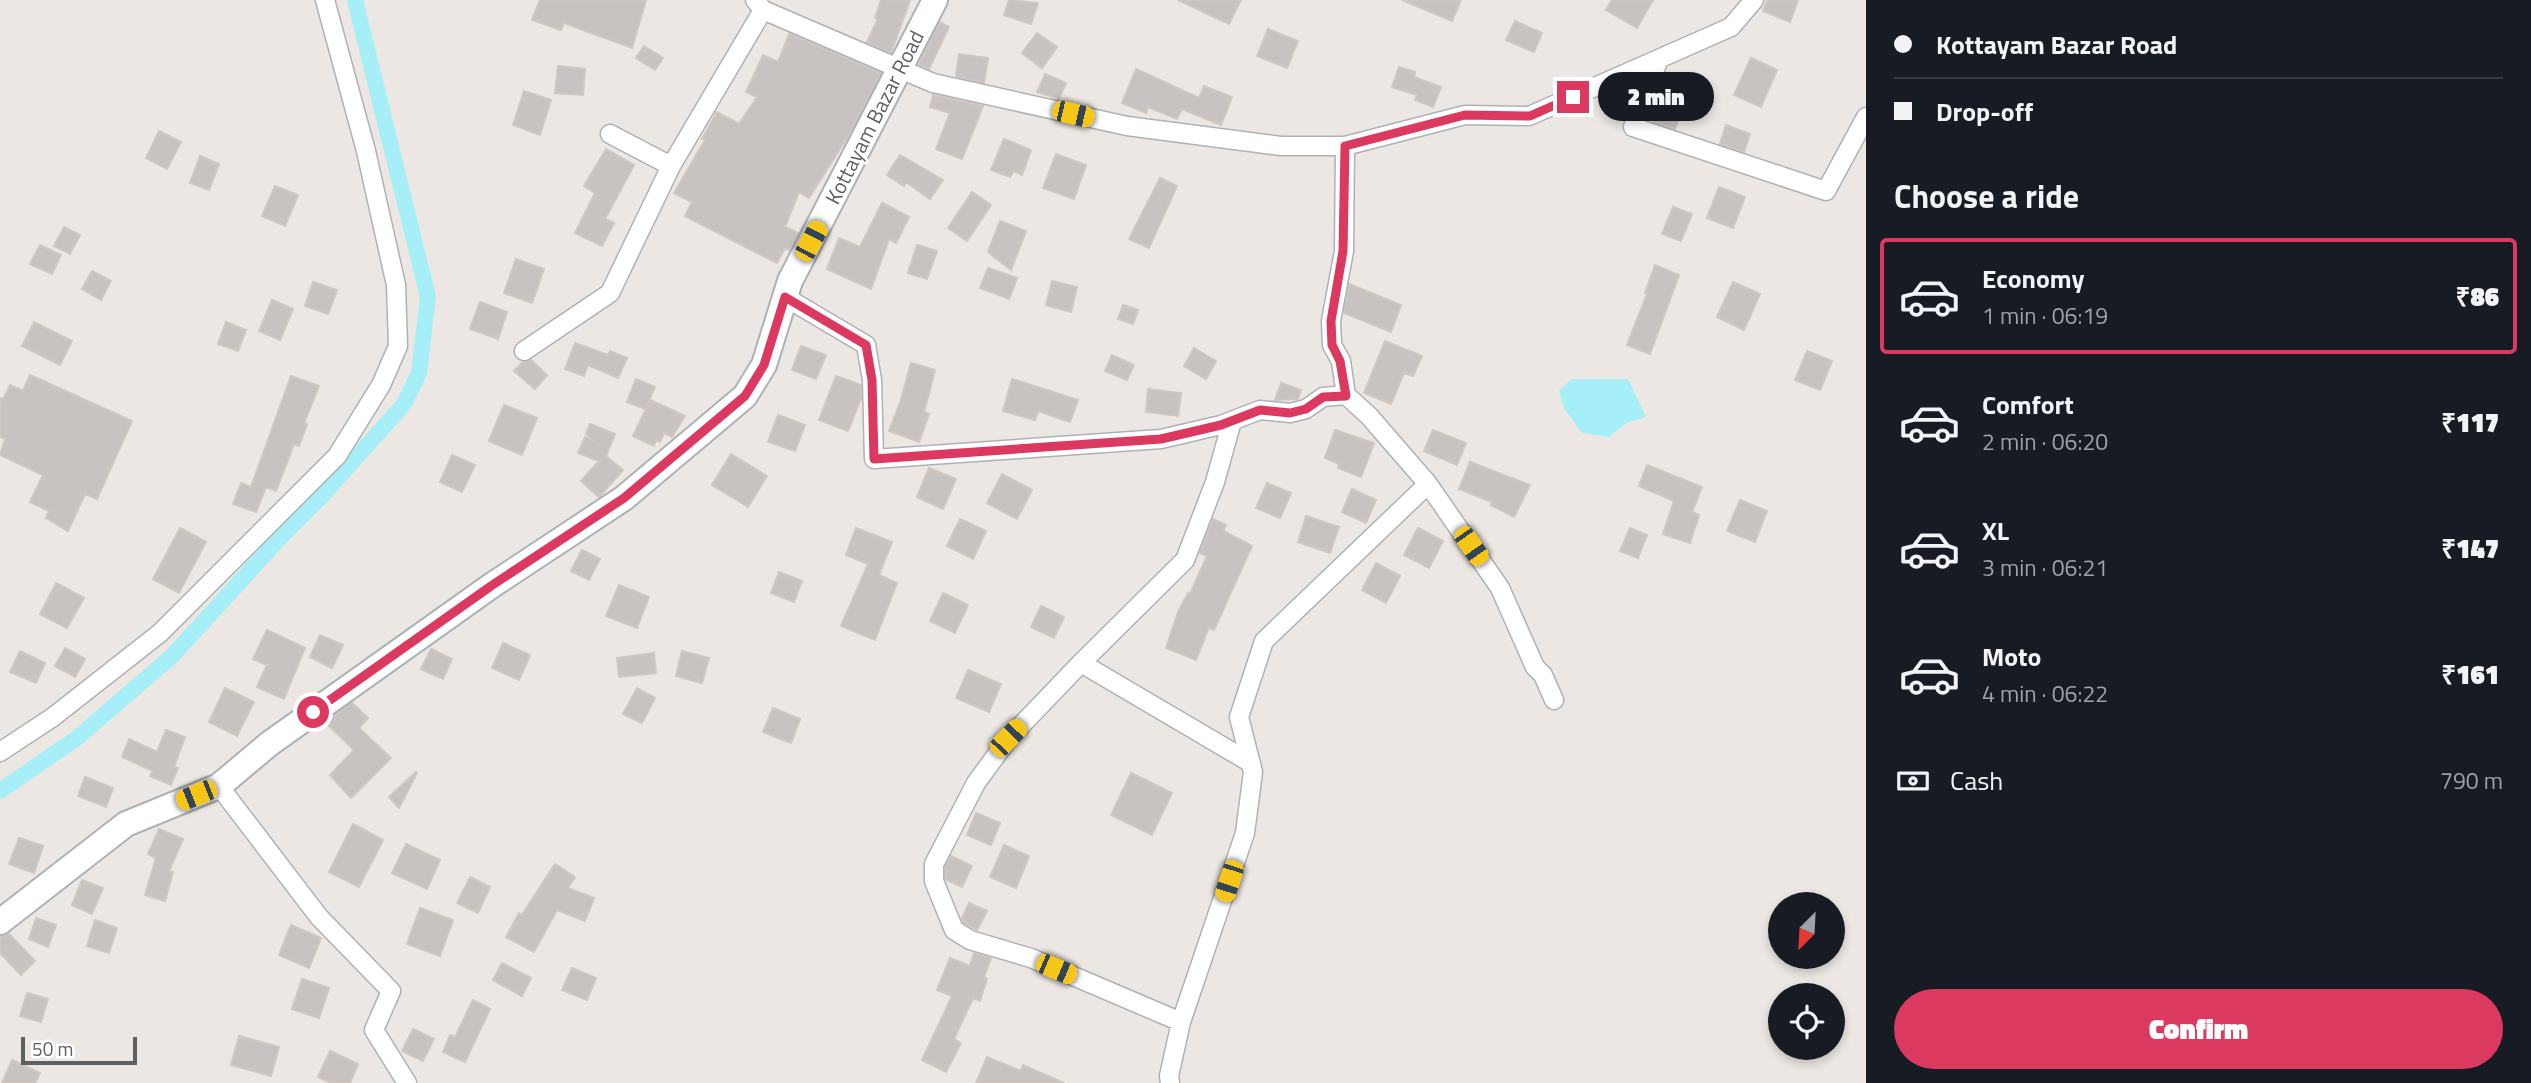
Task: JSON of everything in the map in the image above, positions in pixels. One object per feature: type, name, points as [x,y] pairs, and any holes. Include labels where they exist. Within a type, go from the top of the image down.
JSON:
[{"type":"main road","name":"Kottayam Bazar Road","points":[[0,922],[126,824],[219,786],[269,744],[491,586],[624,498],[745,396],[764,365],[790,281],[935,0]]},
{"type":"street","points":[[0,752],[52,717],[160,633],[337,456],[381,385],[398,346],[396,285],[366,151],[326,0]]},
{"type":"street","points":[[524,351],[610,293],[671,166],[759,5],[933,83],[1127,126],[1281,146],[1345,146],[1465,115],[1530,116],[1659,58],[1740,9]]},
{"type":"street","points":[[1659,58],[1633,127],[1826,191],[1866,117]]},
{"type":"street","points":[[610,134],[671,166]]},
{"type":"street","points":[[1345,146],[1343,251],[1331,321],[1332,345],[1340,361],[1346,396],[1369,416],[1428,484],[1500,588],[1535,667],[1543,675],[1554,700]]},
{"type":"street","points":[[785,297],[866,345],[872,380],[874,459],[1161,439],[1232,421],[1260,410],[1290,413],[1306,409],[1323,397],[1346,396]]},
{"type":"street","points":[[1181,1022],[1031,958],[970,940],[954,930],[934,881],[934,864],[976,783],[1008,738],[1185,560],[1215,482],[1232,421]]},
{"type":"street","points":[[1170,1083],[1181,1022],[1245,833],[1253,772],[1239,717],[1264,641],[1428,484]]},
{"type":"street","points":[[1082,663],[1251,763]]},
{"type":"street","points":[[219,786],[319,917],[391,991],[374,1030],[407,1083]]},
{"type":"water","points":[[1572,379],[1628,379],[1646,417],[1626,423],[1609,437],[1582,433],[1564,408],[1559,391]]},
{"type":"building","points":[[540,0],[646,0],[632,48],[564,23],[561,30],[532,20]]},
{"type":"building","points":[[881,0],[910,0],[891,53],[867,42],[878,19],[875,18]]},
{"type":"building","points":[[1009,0],[1038,3],[1031,24],[1004,15]]},
{"type":"building","points":[[1178,0],[1241,0],[1229,24]]},
{"type":"building","points":[[1402,0],[1461,0],[1452,21]]},
{"type":"building","points":[[1612,0],[1653,0],[1637,28],[1606,10]]},
{"type":"building","points":[[1767,0],[1798,0],[1790,22],[1763,11]]},
{"type":"building","points":[[1515,21],[1542,33],[1534,52],[1506,40]]},
{"type":"building","points":[[940,22],[949,27],[929,69],[919,64]]},
{"type":"building","points":[[1268,29],[1298,41],[1287,68],[1257,56]]},
{"type":"building","points":[[1037,33],[1057,47],[1042,68],[1022,53]]},
{"type":"building","points":[[789,34],[881,73],[850,133],[809,198],[799,192],[785,227],[798,233],[789,250],[785,248],[777,263],[685,216],[692,202],[674,193],[705,140],[702,139],[717,112],[739,124],[757,97],[746,92],[763,55],[778,62]]},
{"type":"building","points":[[644,46],[663,58],[655,70],[636,58]]},
{"type":"building","points":[[959,54],[988,58],[984,83],[956,76]]},
{"type":"building","points":[[1751,58],[1777,70],[1761,107],[1734,95]]},
{"type":"building","points":[[558,66],[585,69],[583,95],[555,93]]},
{"type":"building","points":[[1399,67],[1415,72],[1414,77],[1441,87],[1433,107],[1415,100],[1417,95],[1392,87]]},
{"type":"building","points":[[1136,69],[1199,98],[1204,86],[1232,97],[1221,125],[1182,109],[1177,119],[1148,107],[1146,113],[1122,103]]},
{"type":"building","points":[[1045,74],[1066,83],[1059,99],[1037,92]]},
{"type":"building","points":[[1671,81],[1697,90],[1688,114],[1681,112],[1675,129],[1653,122]]},
{"type":"building","points":[[524,91],[551,100],[540,135],[513,125]]},
{"type":"building","points":[[933,95],[983,106],[962,159],[936,149],[950,113],[930,107]]},
{"type":"building","points":[[1726,125],[1750,134],[1744,152],[1720,144]]},
{"type":"building","points":[[159,131],[181,142],[167,169],[146,158]]},
{"type":"building","points":[[1004,139],[1031,150],[1022,175],[1014,171],[1010,177],[991,170]]},
{"type":"building","points":[[606,149],[634,165],[605,219],[614,223],[602,246],[575,233],[595,193],[584,186]]},
{"type":"building","points":[[1056,154],[1086,165],[1074,199],[1043,188]]},
{"type":"building","points":[[900,155],[943,180],[930,199],[906,182],[904,186],[887,175]]},
{"type":"building","points":[[200,156],[219,164],[209,190],[190,183]]},
{"type":"building","points":[[1160,178],[1177,186],[1149,248],[1129,239]]},
{"type":"building","points":[[275,186],[298,195],[285,226],[262,216]]},
{"type":"building","points":[[1719,187],[1745,197],[1733,228],[1707,218]]},
{"type":"building","points":[[972,192],[991,205],[967,241],[948,228]]},
{"type":"building","points":[[882,203],[909,217],[896,243],[889,239],[871,289],[827,269],[839,238],[860,247]]},
{"type":"building","points":[[1673,207],[1692,214],[1681,241],[1662,234]]},
{"type":"building","points":[[1000,221],[1026,231],[1011,270],[988,252]]},
{"type":"building","points":[[64,227],[80,235],[70,254],[54,246]]},
{"type":"building","points":[[40,245],[61,255],[52,274],[30,264]]},
{"type":"building","points":[[917,245],[937,251],[927,279],[908,273]]},
{"type":"building","points":[[516,259],[544,269],[532,303],[504,293]]},
{"type":"building","points":[[1655,265],[1679,275],[1650,354],[1627,345]]},
{"type":"building","points":[[988,268],[1017,278],[1009,299],[980,288]]},
{"type":"building","points":[[92,271],[111,281],[101,300],[82,289]]},
{"type":"building","points":[[1052,281],[1077,287],[1071,312],[1046,305]]},
{"type":"building","points":[[313,282],[337,290],[328,314],[305,306]]},
{"type":"building","points":[[1733,282],[1760,294],[1744,330],[1717,317]]},
{"type":"building","points":[[1349,284],[1401,305],[1391,332],[1344,313]]},
{"type":"building","points":[[272,300],[293,309],[280,340],[259,331]]},
{"type":"building","points":[[480,302],[507,312],[498,339],[470,329]]},
{"type":"building","points":[[1123,305],[1138,310],[1133,324],[1118,319]]},
{"type":"building","points":[[34,322],[72,341],[60,365],[22,346]]},
{"type":"building","points":[[226,322],[246,330],[238,351],[218,344]]},
{"type":"building","points":[[1385,341],[1422,356],[1413,376],[1404,373],[1391,404],[1364,393]]},
{"type":"building","points":[[575,343],[608,355],[610,351],[627,358],[618,378],[588,365],[584,376],[565,369]]},
{"type":"building","points":[[801,346],[826,355],[816,379],[792,370]]},
{"type":"building","points":[[1194,348],[1216,361],[1206,379],[1184,366]]},
{"type":"building","points":[[1807,351],[1832,361],[1820,390],[1795,380]]},
{"type":"building","points":[[1112,355],[1134,365],[1127,380],[1105,371]]},
{"type":"building","points":[[531,360],[547,375],[535,389],[514,371],[523,362]]},
{"type":"building","points":[[911,363],[935,370],[924,412],[929,414],[919,442],[889,431]]},
{"type":"building","points":[[30,375],[132,421],[97,499],[85,494],[68,531],[46,518],[49,511],[30,502],[43,475],[0,455],[5,439],[0,437],[0,398],[3,400],[10,385],[23,391]]},
{"type":"building","points":[[291,376],[319,386],[304,423],[307,424],[299,446],[294,444],[276,491],[266,487],[256,512],[233,504],[241,483],[251,487]]},
{"type":"building","points":[[836,376],[861,385],[861,398],[848,431],[819,420]]},
{"type":"building","points":[[636,379],[655,387],[645,409],[627,402]]},
{"type":"building","points":[[1012,379],[1078,400],[1070,422],[1038,411],[1035,420],[1003,411]]},
{"type":"building","points":[[1281,383],[1301,390],[1298,399],[1275,400]]},
{"type":"building","points":[[1148,389],[1181,393],[1178,416],[1146,412]]},
{"type":"building","points":[[650,400],[685,416],[672,437],[664,433],[660,442],[656,440],[654,446],[633,436]]},
{"type":"building","points":[[504,405],[537,418],[522,455],[489,441]]},
{"type":"building","points":[[778,415],[805,425],[795,451],[768,442]]},
{"type":"building","points":[[590,424],[615,434],[606,456],[623,470],[599,497],[581,481],[599,461],[578,453],[585,437],[595,442],[586,434]]},
{"type":"building","points":[[1335,430],[1374,443],[1361,477],[1338,468],[1339,464],[1325,458]]},
{"type":"building","points":[[1433,430],[1466,443],[1457,465],[1424,451]]},
{"type":"building","points":[[731,454],[767,476],[748,507],[712,485]]},
{"type":"building","points":[[452,455],[475,465],[462,492],[440,482]]},
{"type":"building","points":[[1470,462],[1530,485],[1514,517],[1491,505],[1492,502],[1459,489]]},
{"type":"building","points":[[1647,465],[1702,487],[1692,512],[1699,515],[1690,543],[1663,534],[1674,501],[1639,486]]},
{"type":"building","points":[[929,468],[956,479],[943,509],[917,497]]},
{"type":"building","points":[[1002,474],[1032,490],[1017,519],[987,503]]},
{"type":"building","points":[[1267,483],[1291,493],[1280,518],[1256,508]]},
{"type":"building","points":[[1352,489],[1376,500],[1366,523],[1342,512]]},
{"type":"building","points":[[1740,500],[1767,511],[1755,542],[1727,531]]},
{"type":"building","points":[[1306,516],[1339,527],[1330,553],[1298,542]]},
{"type":"building","points":[[960,519],[986,531],[973,559],[947,546]]},
{"type":"building","points":[[1213,519],[1226,525],[1223,531],[1252,546],[1214,630],[1209,627],[1196,660],[1166,648],[1178,612],[1188,593],[1190,594],[1207,556],[1200,553]]},
{"type":"building","points":[[180,528],[206,542],[179,593],[153,579]]},
{"type":"building","points":[[856,528],[892,542],[879,575],[897,583],[875,640],[841,626],[868,564],[846,555]]},
{"type":"building","points":[[1418,528],[1443,541],[1429,568],[1404,555]]},
{"type":"building","points":[[1630,528],[1647,535],[1638,558],[1620,551]]},
{"type":"building","points":[[582,550],[600,559],[589,580],[571,571]]},
{"type":"building","points":[[1376,563],[1400,576],[1386,603],[1362,590]]},
{"type":"building","points":[[779,572],[802,581],[794,602],[771,593]]},
{"type":"building","points":[[56,583],[84,598],[67,628],[40,614]]},
{"type":"building","points":[[619,585],[649,597],[637,628],[606,616]]},
{"type":"building","points":[[943,593],[968,605],[955,633],[930,621]]},
{"type":"building","points":[[1041,606],[1064,617],[1054,638],[1031,627]]},
{"type":"building","points":[[267,630],[305,648],[284,699],[257,687],[267,665],[253,659]]},
{"type":"building","points":[[320,635],[343,645],[332,668],[310,657]]},
{"type":"building","points":[[503,643],[530,655],[519,680],[492,668]]},
{"type":"building","points":[[65,648],[85,659],[75,677],[55,666]]},
{"type":"building","points":[[431,649],[452,659],[443,679],[421,669]]},
{"type":"building","points":[[20,651],[45,663],[36,683],[10,672]]},
{"type":"building","points":[[682,651],[709,658],[702,683],[676,676]]},
{"type":"building","points":[[654,653],[656,673],[619,677],[617,658]]},
{"type":"building","points":[[968,670],[1001,684],[989,712],[956,698]]},
{"type":"building","points":[[225,688],[254,702],[237,736],[209,722]]},
{"type":"building","points":[[637,688],[655,698],[642,723],[623,714]]},
{"type":"building","points":[[352,703],[368,718],[359,728],[391,758],[351,798],[330,775],[354,750],[325,722]]},
{"type":"building","points":[[773,708],[800,719],[791,743],[763,732]]},
{"type":"building","points":[[166,730],[185,737],[174,767],[178,768],[171,785],[150,776],[153,771],[122,757],[129,739],[157,752]]},
{"type":"building","points":[[417,773],[399,808],[389,797]]},
{"type":"building","points":[[1131,773],[1172,793],[1152,835],[1111,815]]},
{"type":"building","points":[[85,777],[113,788],[106,807],[78,796]]},
{"type":"building","points":[[976,813],[1000,823],[991,845],[967,835]]},
{"type":"building","points":[[353,824],[383,840],[359,887],[329,872]]},
{"type":"building","points":[[159,829],[183,839],[169,871],[173,872],[165,901],[145,895],[156,858],[148,854]]},
{"type":"building","points":[[19,838],[43,846],[34,873],[9,864]]},
{"type":"building","points":[[406,844],[440,860],[427,889],[392,873]]},
{"type":"building","points":[[1004,845],[1029,856],[1016,888],[990,877]]},
{"type":"building","points":[[951,856],[972,866],[962,887],[945,879],[945,867]]},
{"type":"building","points":[[555,864],[575,877],[568,888],[594,898],[585,921],[557,910],[534,952],[506,937],[519,913],[522,915]]},
{"type":"building","points":[[470,877],[490,887],[478,913],[457,903]]},
{"type":"building","points":[[82,880],[103,888],[92,914],[72,905]]},
{"type":"building","points":[[969,903],[987,911],[977,930],[963,922],[962,918]]},
{"type":"building","points":[[420,908],[453,920],[440,956],[407,944]]},
{"type":"building","points":[[36,918],[56,925],[48,947],[29,939]]},
{"type":"building","points":[[95,920],[117,928],[109,953],[87,946]]},
{"type":"building","points":[[291,925],[321,938],[309,968],[279,955]]},
{"type":"building","points":[[9,934],[35,961],[21,975],[0,953],[0,937]]},
{"type":"building","points":[[974,953],[991,958],[984,977],[987,979],[980,1001],[973,998],[954,1039],[961,1043],[946,1072],[922,1060],[952,996],[937,990],[950,958],[970,966]]},
{"type":"building","points":[[502,963],[531,978],[522,996],[493,980]]},
{"type":"building","points":[[572,968],[596,978],[587,1000],[562,990]]},
{"type":"building","points":[[302,979],[329,988],[319,1018],[292,1009]]},
{"type":"building","points":[[27,993],[48,999],[41,1022],[20,1016]]},
{"type":"building","points":[[473,1000],[490,1009],[465,1062],[443,1052],[450,1035],[455,1037]]},
{"type":"building","points":[[413,1029],[434,1039],[423,1061],[402,1051]]},
{"type":"building","points":[[239,1036],[279,1047],[271,1076],[231,1065]]},
{"type":"building","points":[[330,1051],[358,1064],[350,1083],[331,1083],[318,1077]]},
{"type":"building","points":[[987,1057],[1021,1071],[1023,1065],[1064,1083],[976,1083]]},
{"type":"building","points":[[12,1060],[40,1073],[35,1083],[2,1083]]},
{"type":"waterway","points":[[0,791],[77,738],[172,656],[404,404],[419,373],[428,297],[355,0]]},
{"type":"route","points":[[313,712],[491,586],[624,498],[745,396],[764,365],[785,297],[866,345],[872,380],[874,459],[1161,439],[1221,425],[1260,410],[1290,413],[1306,409],[1323,397],[1346,396],[1340,361],[1332,345],[1331,321],[1343,251],[1345,146],[1465,115],[1530,116],[1573,97]]}]
